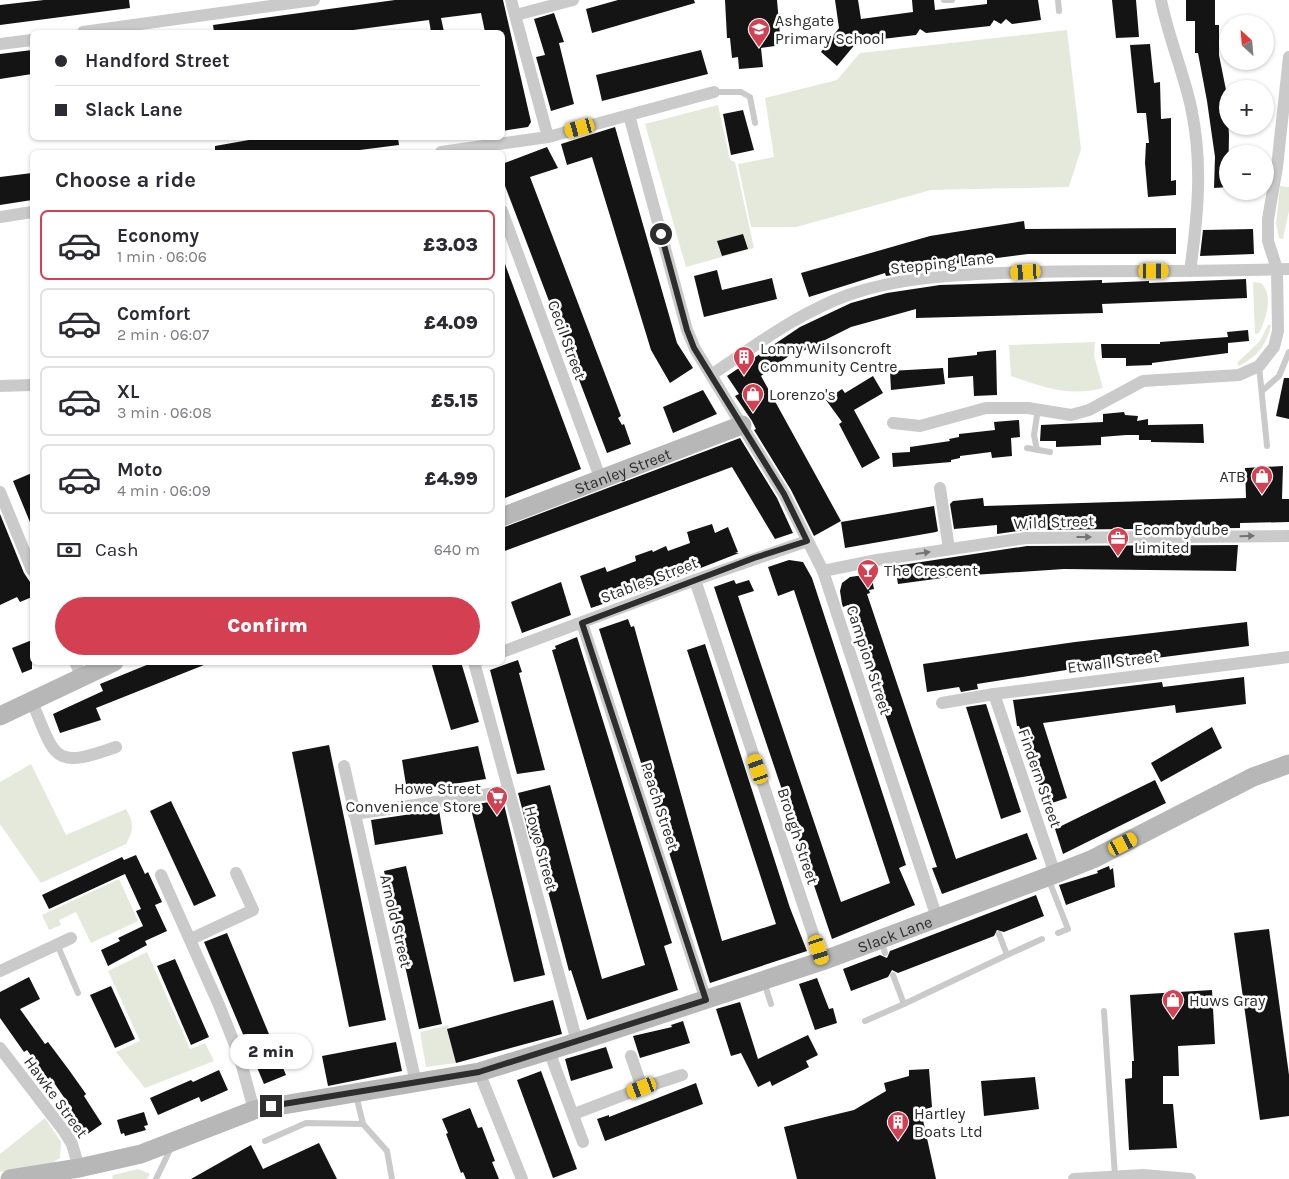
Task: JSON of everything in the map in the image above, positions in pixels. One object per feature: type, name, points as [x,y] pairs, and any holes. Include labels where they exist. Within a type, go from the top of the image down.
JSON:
[{"type":"street","points":[[97,30],[314,0]]},
{"type":"street","points":[[511,0],[548,137]]},
{"type":"street","points":[[516,15],[573,0]]},
{"type":"street","points":[[1161,0],[1184,82],[1197,140],[1200,174],[1198,211],[1190,271]]},
{"type":"street","points":[[0,44],[30,40]]},
{"type":"street","points":[[893,423],[920,426],[986,408],[1038,409],[1072,415],[1088,410],[1143,381],[1240,375],[1260,366],[1274,347],[1278,331],[1283,269],[1268,241],[1268,220],[1277,167],[1289,57]]},
{"type":"street","points":[[480,150],[548,137],[714,92]]},
{"type":"street","name":"Campion Street","points":[[629,115],[687,330],[694,348],[784,494],[823,571],[937,918]]},
{"type":"street","points":[[0,217],[30,212]]},
{"type":"street","name":"Cecil Street","points":[[505,218],[601,480]]},
{"type":"street","name":"Stepping Lane","points":[[711,375],[800,318],[862,291],[960,275],[1043,271],[1283,269]]},
{"type":"street","points":[[0,386],[30,385]]},
{"type":"street","name":"Stanley Street","points":[[505,516],[742,425]]},
{"type":"street","points":[[940,488],[949,549]]},
{"type":"street","points":[[0,492],[30,565]]},
{"type":"street","name":"Wild Street","points":[[823,571],[877,560],[1026,538],[1289,536]]},
{"type":"street","name":"Stables Street","points":[[505,651],[695,580],[807,541]]},
{"type":"street","name":"Brough Street","points":[[695,580],[822,961]]},
{"type":"street","name":"Peach Street","points":[[582,623],[706,1000]]},
{"type":"street","name":"Etwall Street","points":[[942,703],[994,694],[1289,657]]},
{"type":"street","points":[[0,716],[32,702],[79,670],[101,665]]},
{"type":"street","name":"Howe Street","points":[[476,665],[577,1042]]},
{"type":"street","name":"Findern Street","points":[[994,694],[1051,875]]},
{"type":"street","points":[[32,702],[50,744],[62,757],[79,759],[116,746]]},
{"type":"street","name":"Slack Lane","points":[[10,1179],[79,1168],[125,1158],[168,1145],[254,1110],[479,1072],[577,1042],[822,961],[882,946],[937,918],[987,903],[1093,859],[1248,780],[1289,764]]},
{"type":"street","name":"Arnold Street","points":[[344,766],[416,1083]]},
{"type":"street","points":[[354,814],[509,791]]},
{"type":"street","points":[[190,939],[253,910],[236,873]]},
{"type":"street","points":[[162,875],[239,1054],[254,1110]]},
{"type":"street","points":[[0,971],[71,938]]},
{"type":"street","name":"Hawke Street","points":[[0,1048],[64,1131],[72,1144],[79,1168]]},
{"type":"street","points":[[549,1051],[583,1142]]},
{"type":"street","points":[[631,1056],[642,1088]]},
{"type":"street","points":[[479,1072],[522,1179]]},
{"type":"street","points":[[574,1114],[682,1075]]},
{"type":"street","points":[[1074,1179],[1143,1175],[1190,1179]]},
{"type":"lane","points":[[944,0],[952,0]]},
{"type":"lane","points":[[1058,0],[1059,11]]},
{"type":"lane","points":[[714,92],[741,92],[750,97],[755,122]]},
{"type":"lane","points":[[1262,391],[1279,376],[1289,352]]},
{"type":"lane","points":[[1260,366],[1267,446]]},
{"type":"lane","points":[[1037,450],[1034,435],[1038,409]]},
{"type":"lane","points":[[1026,448],[1050,452]]},
{"type":"lane","points":[[1051,875],[1068,929],[1058,933]]},
{"type":"lane","points":[[999,934],[1007,954]]},
{"type":"lane","points":[[865,1021],[1042,939]]},
{"type":"lane","points":[[57,944],[78,993]]},
{"type":"lane","points":[[893,975],[904,1004]]},
{"type":"lane","points":[[764,981],[771,1004]]},
{"type":"lane","points":[[1104,1011],[1115,1176]]},
{"type":"lane","points":[[356,1094],[363,1124],[387,1151],[392,1179]]},
{"type":"lane","points":[[265,1141],[306,1123],[363,1124]]},
{"type":"lane","points":[[156,1179],[170,1152],[168,1145]]},
{"type":"shaded area","points":[[1067,30],[1081,149],[1069,187],[931,190],[796,227],[751,227],[738,164],[774,157],[765,98],[837,80],[860,53]]},
{"type":"shaded area","points":[[718,105],[730,160],[735,162],[754,248],[686,267],[645,124]]},
{"type":"shaded area","points":[[1280,186],[1289,187],[1289,211],[1283,239],[1279,238],[1276,224]]},
{"type":"shaded area","points":[[1253,282],[1261,283],[1265,288],[1268,301],[1264,321],[1259,333],[1255,334]]},
{"type":"shaded area","points":[[1268,325],[1271,325],[1264,345],[1256,354],[1239,366],[1237,363],[1260,341]]},
{"type":"shaded area","points":[[1095,342],[1094,356],[1103,388],[1091,391],[1056,390],[1011,376],[1009,345]]},
{"type":"shaded area","points":[[31,764],[66,835],[126,809],[132,826],[126,844],[41,883],[0,824],[0,782]]},
{"type":"shaded area","points":[[119,879],[138,921],[91,943],[76,912],[59,920],[61,925],[49,930],[42,915]]},
{"type":"shaded area","points":[[147,952],[190,1049],[205,1043],[214,1061],[145,1088],[116,1052],[140,1041],[108,971]]},
{"type":"shaded area","points":[[448,1025],[456,1063],[426,1067],[420,1032]]},
{"type":"shaded area","points":[[45,1118],[61,1142],[60,1158],[52,1163],[0,1172],[0,1154]]},
{"type":"shaded area","points":[[138,1169],[150,1174],[147,1179],[112,1179],[113,1175]]},
{"type":"building","points":[[44,0],[129,0],[130,8],[0,25],[0,5]]},
{"type":"building","points":[[395,0],[503,0],[531,122],[528,127],[505,131],[505,30],[485,30],[481,13],[441,18],[444,30],[431,30],[429,20],[353,30],[214,30],[213,25]]},
{"type":"building","points":[[618,0],[694,0],[695,3],[592,33],[586,9]]},
{"type":"building","points":[[725,0],[777,0],[780,35],[775,36],[775,46],[761,48],[763,67],[739,69],[738,57],[732,58],[730,38],[727,38]]},
{"type":"building","points":[[835,0],[858,0],[861,19],[913,12],[912,0],[934,0],[935,10],[987,4],[987,0],[1038,0],[1041,20],[1012,24],[1006,19],[1001,24],[994,20],[990,26],[926,33],[920,29],[916,35],[857,42],[837,66],[821,52],[839,28]]},
{"type":"building","points":[[1112,0],[1136,0],[1139,37],[1116,38]]},
{"type":"building","points":[[1186,0],[1215,0],[1215,25],[1219,25],[1219,70],[1222,70],[1224,80],[1219,80],[1219,135],[1229,135],[1229,145],[1219,145],[1219,188],[1214,188],[1215,157],[1198,53],[1195,53],[1195,21],[1186,21]]},
{"type":"building","points":[[554,13],[564,42],[559,43],[574,104],[551,111],[536,57],[545,55],[534,19]]},
{"type":"building","points":[[1150,44],[1154,83],[1160,82],[1161,119],[1171,118],[1171,181],[1176,180],[1176,195],[1148,197],[1145,163],[1146,143],[1149,143],[1146,113],[1137,113],[1130,45]]},
{"type":"building","points":[[30,50],[30,74],[0,79],[0,54]]},
{"type":"building","points":[[701,50],[708,74],[602,101],[596,75]]},
{"type":"building","points":[[743,110],[754,150],[731,155],[723,114]]},
{"type":"building","points":[[615,127],[677,343],[693,368],[670,383],[651,350],[592,157],[567,165],[561,144]]},
{"type":"building","points":[[249,140],[398,140],[399,145],[360,150],[215,150],[215,146]]},
{"type":"building","points":[[547,147],[558,168],[530,177],[621,416],[618,418],[622,425],[624,424],[631,444],[607,453],[505,186],[505,163]]},
{"type":"building","points":[[30,173],[30,200],[0,205],[0,177]]},
{"type":"building","points":[[1024,221],[1025,229],[1176,228],[1176,254],[1028,254],[906,270],[906,273],[886,276],[885,273],[809,297],[801,273],[930,236]]},
{"type":"building","points":[[1253,229],[1254,254],[1200,256],[1203,230]]},
{"type":"building","points":[[743,234],[748,249],[722,256],[717,241]]},
{"type":"building","points":[[505,264],[581,469],[505,498]]},
{"type":"building","points":[[717,270],[722,290],[772,278],[777,299],[704,317],[694,276]]},
{"type":"building","points":[[1246,279],[1247,298],[1102,304],[1103,313],[916,318],[916,309],[851,327],[795,355],[793,353],[761,376],[841,521],[814,536],[791,490],[754,430],[756,429],[752,421],[735,396],[739,394],[727,376],[800,327],[851,303],[887,293],[940,285],[1102,280],[1102,283],[1149,281],[1149,283]]},
{"type":"building","points":[[1248,330],[1249,341],[1228,343],[1228,353],[1152,363],[1152,365],[1126,366],[1126,358],[1102,358],[1101,344],[1160,344],[1160,342],[1228,337],[1227,332]]},
{"type":"building","points":[[996,350],[997,395],[974,396],[973,376],[948,378],[948,358],[977,355],[977,352]]},
{"type":"building","points":[[943,368],[945,384],[891,390],[890,371]]},
{"type":"building","points":[[873,376],[883,393],[854,410],[880,458],[862,468],[839,424],[842,422],[826,400],[842,389],[845,393]]},
{"type":"building","points":[[1284,378],[1289,378],[1289,419],[1276,416]]},
{"type":"building","points":[[703,390],[717,414],[673,433],[663,407]]},
{"type":"building","points":[[1124,412],[1125,415],[1138,416],[1137,421],[1148,419],[1148,425],[1203,424],[1204,443],[1151,442],[1151,440],[1139,440],[1139,435],[1101,437],[1101,445],[1056,447],[1056,441],[1040,441],[1041,425],[1103,422],[1103,414]]},
{"type":"building","points":[[1019,420],[1020,437],[1011,438],[1012,456],[992,458],[991,452],[960,456],[960,458],[951,460],[951,462],[893,467],[892,453],[910,452],[910,447],[950,441],[949,439],[959,437],[959,434],[995,430],[994,422]]},
{"type":"building","points":[[740,438],[777,498],[793,533],[775,539],[732,467],[505,551],[505,527]]},
{"type":"building","points":[[1283,466],[1282,499],[1289,499],[1289,522],[1240,523],[1240,528],[1026,530],[997,534],[997,525],[954,529],[950,504],[953,501],[983,498],[984,506],[1246,498],[1245,468]]},
{"type":"building","points":[[30,474],[30,522],[13,481]]},
{"type":"building","points":[[934,506],[938,531],[936,532],[845,548],[841,522]]},
{"type":"building","points":[[0,514],[24,573],[30,582],[30,598],[20,602],[17,597],[0,605]]},
{"type":"building","points":[[712,524],[715,533],[728,527],[738,552],[735,553],[739,553],[647,589],[591,608],[580,576],[605,567],[607,572],[636,561],[635,556],[652,550],[653,552],[666,546],[668,551],[690,543],[687,532]]},
{"type":"building","points":[[1238,545],[1236,571],[1064,569],[957,576],[898,584],[895,566],[1027,546]]},
{"type":"building","points":[[789,560],[803,562],[812,578],[906,865],[899,868],[915,905],[832,939],[714,587],[734,580],[736,584],[749,580],[754,591],[738,596],[841,902],[890,883],[794,590],[778,596],[768,567]]},
{"type":"building","points":[[871,574],[874,589],[869,590],[870,593],[867,594],[956,859],[1027,833],[1037,859],[942,894],[932,868],[937,867],[848,605],[843,607],[842,604],[840,591],[842,583],[850,577]]},
{"type":"building","points":[[561,582],[571,615],[522,633],[511,602]]},
{"type":"building","points":[[628,619],[631,627],[634,626],[722,941],[776,924],[687,650],[705,644],[790,908],[807,951],[710,983],[599,629]]},
{"type":"building","points":[[1247,622],[1249,646],[1079,668],[977,684],[978,689],[961,692],[959,687],[927,692],[923,664],[1075,642]]},
{"type":"building","points":[[577,637],[672,943],[664,946],[678,990],[587,1020],[571,970],[569,971],[534,838],[530,839],[518,793],[550,785],[602,979],[645,965],[552,650],[556,649],[555,646]]},
{"type":"building","points":[[30,641],[30,665],[32,665],[32,669],[22,673],[12,648]]},
{"type":"building","points":[[518,660],[522,672],[519,673],[545,770],[517,774],[490,670]]},
{"type":"building","points":[[147,665],[204,665],[96,708],[101,720],[60,733],[53,714],[103,691],[100,684]]},
{"type":"building","points":[[432,665],[462,665],[479,722],[451,730]]},
{"type":"building","points":[[1244,677],[1246,704],[1176,713],[1175,705],[1043,723],[1067,798],[1046,805],[1019,726],[1017,726],[1013,700],[1162,682],[1163,687]]},
{"type":"building","points":[[986,704],[1021,812],[1001,819],[966,707]]},
{"type":"building","points":[[1212,727],[1222,748],[1161,782],[1151,763]]},
{"type":"building","points":[[329,745],[386,1020],[349,1027],[292,752]]},
{"type":"building","points":[[478,746],[486,779],[407,791],[402,760]]},
{"type":"building","points":[[1155,780],[1166,803],[1063,854],[1055,829]]},
{"type":"building","points":[[503,800],[545,975],[514,982],[470,805]]},
{"type":"building","points":[[171,801],[216,896],[194,906],[150,811]]},
{"type":"building","points":[[439,810],[443,834],[375,845],[371,820]]},
{"type":"building","points":[[136,855],[145,874],[148,872],[162,902],[155,905],[167,931],[145,941],[147,945],[108,966],[101,950],[120,941],[118,938],[143,926],[136,911],[141,909],[125,874],[49,909],[42,895],[122,857],[124,860]]},
{"type":"building","points":[[406,866],[442,1024],[419,1029],[384,871]]},
{"type":"building","points":[[1109,866],[1110,870],[1113,868],[1115,887],[1066,905],[1059,885],[1098,873],[1097,871]]},
{"type":"building","points":[[1036,895],[1044,916],[1004,932],[997,930],[994,936],[898,973],[892,970],[888,977],[851,991],[843,969],[880,955],[887,958],[890,951]]},
{"type":"building","points":[[1269,929],[1289,1075],[1289,1116],[1260,1120],[1234,933]]},
{"type":"building","points":[[227,933],[286,1075],[264,1084],[204,942]]},
{"type":"building","points":[[175,959],[209,1037],[191,1045],[157,966]]},
{"type":"building","points":[[29,977],[40,999],[20,1009],[45,1044],[48,1042],[69,1070],[86,1094],[84,1096],[102,1124],[86,1135],[70,1110],[72,1109],[50,1077],[48,1079],[27,1050],[24,1052],[0,1018],[0,992]]},
{"type":"building","points":[[817,978],[829,1009],[833,1008],[837,1023],[815,1030],[799,984]]},
{"type":"building","points":[[111,986],[135,1039],[115,1048],[90,995]]},
{"type":"building","points":[[1212,990],[1215,1044],[1178,1046],[1179,1076],[1163,1076],[1163,1104],[1173,1104],[1177,1148],[1129,1150],[1125,1079],[1132,1078],[1132,1061],[1134,1061],[1130,995]]},
{"type":"building","points":[[553,1000],[562,1034],[456,1063],[447,1029]]},
{"type":"building","points":[[740,1002],[758,1059],[808,1035],[818,1055],[806,1061],[809,1067],[772,1086],[770,1081],[758,1087],[741,1053],[731,1056],[716,1009]]},
{"type":"building","points":[[683,1021],[690,1043],[640,1058],[633,1036],[672,1027],[671,1025]]},
{"type":"building","points":[[396,1042],[402,1071],[328,1086],[322,1056]]},
{"type":"building","points":[[606,1047],[613,1068],[571,1081],[565,1059]]},
{"type":"building","points":[[929,1069],[932,1107],[921,1111],[936,1179],[797,1179],[784,1127],[854,1110],[886,1091],[884,1083],[909,1076],[909,1070]]},
{"type":"building","points":[[219,1070],[228,1090],[201,1102],[199,1097],[158,1115],[150,1098]]},
{"type":"building","points":[[541,1071],[577,1169],[553,1178],[517,1080]]},
{"type":"building","points":[[1035,1077],[1039,1109],[984,1116],[981,1081]]},
{"type":"building","points":[[696,1083],[703,1104],[605,1141],[597,1119],[609,1115],[609,1117]]},
{"type":"building","points":[[470,1108],[478,1128],[482,1127],[495,1161],[492,1162],[499,1179],[466,1179],[463,1172],[461,1173],[442,1119]]},
{"type":"building","points":[[144,1112],[148,1125],[144,1126],[146,1130],[125,1136],[124,1133],[121,1134],[117,1120]]},
{"type":"building","points":[[319,1143],[337,1179],[191,1179],[251,1145],[263,1169]]},
{"type":"place","name":"Ashgate Primary School","points":[[759,48]]},
{"type":"place","name":"Lonny Wilsoncroft Community Centre","points":[[744,376]]},
{"type":"place","name":"Lorenzo's","points":[[753,413]]},
{"type":"place","name":"ATB","points":[[1262,495]]},
{"type":"place","name":"Ecombydube Limited","points":[[1118,557]]},
{"type":"place","name":"The Crescent","points":[[868,589]]},
{"type":"place","name":"Howe Street Convenience Store","points":[[497,816]]},
{"type":"place","name":"Huws Gray","points":[[1173,1019]]},
{"type":"place","name":"Hartley Boats Ltd","points":[[898,1141]]},
{"type":"route","points":[[271,1106],[356,1094],[479,1072],[706,1000],[582,623],[754,558],[807,541],[784,494],[694,348],[681,311],[661,234]]}]
